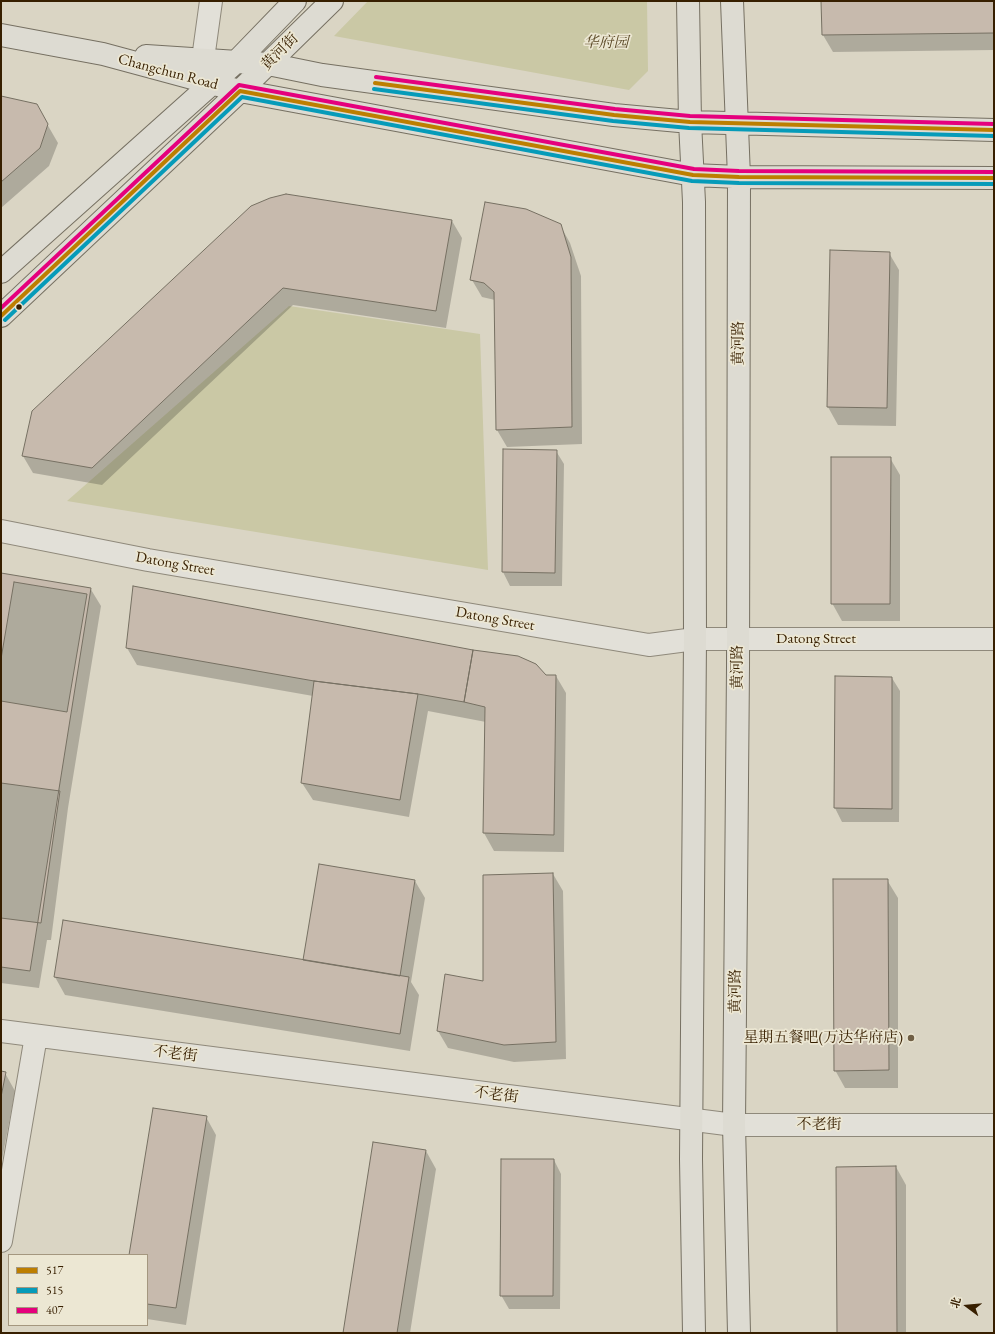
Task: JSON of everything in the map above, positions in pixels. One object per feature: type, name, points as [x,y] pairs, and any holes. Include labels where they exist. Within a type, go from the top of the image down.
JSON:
[{"type":"main road","name":"黄河街","points":[[1,272],[237,61],[295,1]]},
{"type":"main road","name":"黄河街","points":[[1,316],[240,91],[332,1]]},
{"type":"main road","points":[[688,1],[690,122],[693,175],[695,638],[691,1158],[694,1333]]},
{"type":"main road","name":"黄河路","points":[[732,1],[733,65],[738,124],[740,177],[734,1125],[739,1333]]},
{"type":"main road","name":"Changchun Road","points":[[1,35],[103,54],[240,91],[693,175],[740,177],[994,178]]},
{"type":"main road","name":"Changchun Road","points":[[103,54],[268,64],[338,78],[614,115],[690,122],[994,130]]},
{"type":"street","points":[[202,60],[211,1]]},
{"type":"street","name":"Datong Street","points":[[1,531],[148,560],[649,645],[695,638],[994,639]]},
{"type":"street","name":"不老街","points":[[1,1031],[734,1125],[994,1125]]},
{"type":"street","points":[[1,1241],[36,1036]]},
{"type":"green space","name":"华府园","points":[[368,1],[647,1],[648,71],[629,90],[334,36]]},
{"type":"green space","points":[[289,306],[480,334],[488,570],[67,501]]},
{"type":"building","points":[[821,1],[994,1],[994,33],[822,35]]},
{"type":"building","points":[[1,96],[37,104],[48,124],[40,148],[1,182]]},
{"type":"building","points":[[286,194],[452,220],[436,311],[283,288],[92,468],[22,456],[32,411],[251,206],[270,198]]},
{"type":"building","points":[[485,202],[526,209],[561,224],[571,257],[572,427],[496,430],[494,292],[484,283],[470,280]]},
{"type":"building","points":[[830,250],[890,252],[887,408],[827,407]]},
{"type":"building","points":[[503,449],[557,450],[555,573],[502,572]]},
{"type":"building","points":[[831,457],[891,457],[890,604],[831,604]]},
{"type":"building","points":[[1,573],[91,588],[30,971],[1,967]]},
{"type":"building","points":[[14,582],[87,594],[67,712],[1,701],[1,659]]},
{"type":"building","points":[[133,586],[473,650],[464,702],[418,694],[314,681],[126,648]]},
{"type":"building","points":[[473,650],[518,656],[536,664],[546,675],[556,675],[554,835],[483,833],[485,707],[464,702]]},
{"type":"building","points":[[835,676],[892,677],[892,809],[834,808]]},
{"type":"building","points":[[314,681],[418,694],[400,800],[301,783]]},
{"type":"building","points":[[1,783],[60,791],[41,923],[1,918]]},
{"type":"building","points":[[319,864],[415,880],[400,976],[303,960]]},
{"type":"building","points":[[553,873],[556,1042],[504,1045],[437,1031],[445,974],[483,981],[483,875]]},
{"type":"building","points":[[833,879],[888,879],[889,1070],[834,1071]]},
{"type":"building","points":[[63,920],[409,977],[400,1034],[54,977]]},
{"type":"building","points":[[1,1071],[6,1072],[1,1097]]},
{"type":"building","points":[[153,1108],[207,1116],[176,1308],[148,1304],[148,1254],[129,1254]]},
{"type":"building","points":[[373,1142],[426,1150],[397,1333],[343,1333]]},
{"type":"building","points":[[501,1159],[554,1159],[553,1296],[500,1296]]},
{"type":"building","points":[[896,1166],[897,1333],[837,1333],[836,1167]]},
{"type":"transit line","name":"407","points":[[376,77],[615,109],[690,116],[994,124]]},
{"type":"transit line","name":"517","points":[[375,83],[614,115],[690,122],[994,130]]},
{"type":"transit line","name":"407","points":[[1,308],[239,85],[694,169],[739,171],[994,172]]},
{"type":"transit line","name":"515","points":[[374,89],[613,121],[689,128],[994,136]]},
{"type":"transit line","name":"517","points":[[1,316],[240,91],[693,175],[739,177],[994,178]]},
{"type":"transit line","name":"515","points":[[5,320],[242,97],[692,181],[739,183],[994,184]]},
{"type":"place","name":"星期五餐吧(万达华府店)","points":[[911,1038]]}]
